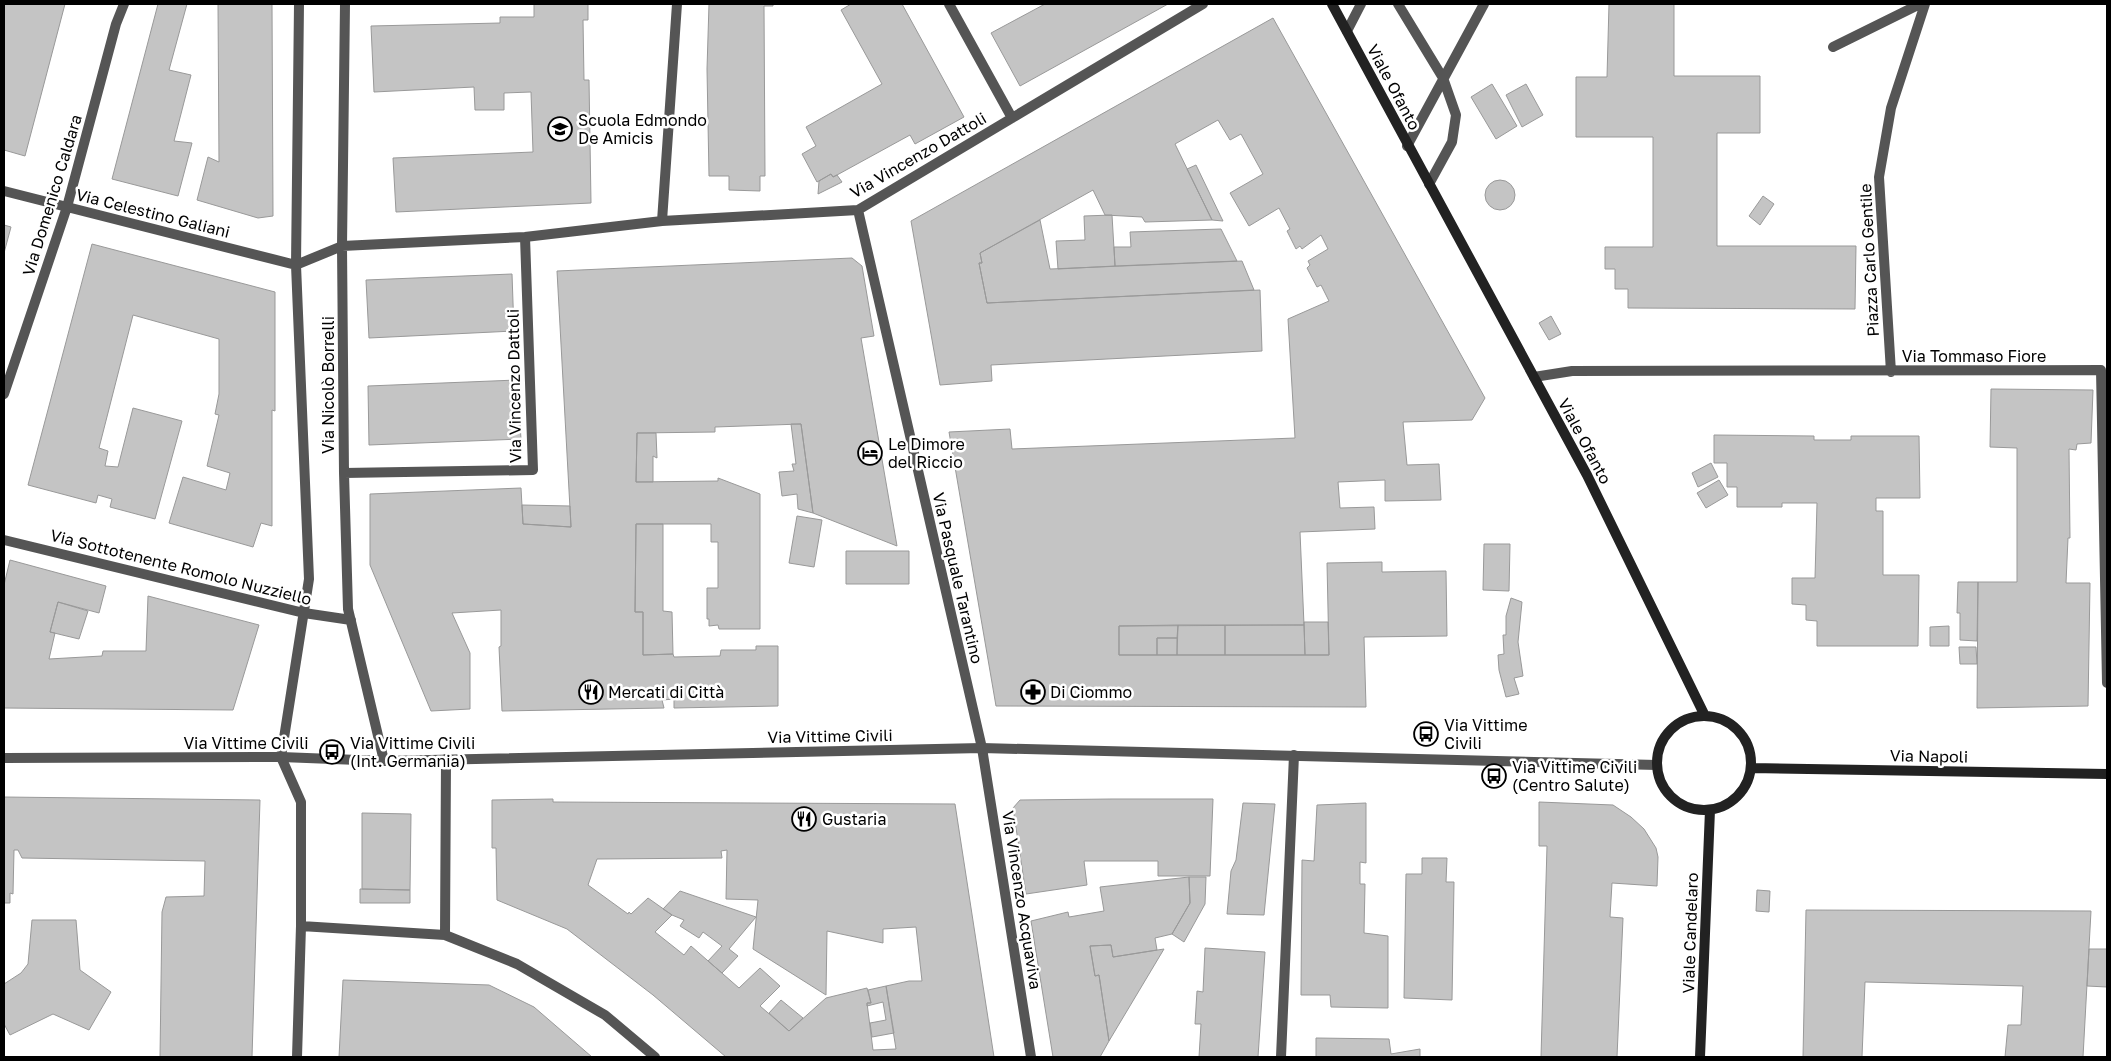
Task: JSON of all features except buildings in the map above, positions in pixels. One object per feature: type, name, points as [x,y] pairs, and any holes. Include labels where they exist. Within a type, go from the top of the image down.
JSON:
[{"type":"main road","name":"Viale Ofanto","points":[[1332,4],[1407,146],[1587,475],[1705,716]]},
{"type":"main road","points":[[1705,716],[1720,719],[1733,726],[1744,738],[1750,753],[1751,768],[1747,784],[1738,796],[1725,806],[1710,810],[1694,809],[1679,803],[1667,793],[1660,780],[1657,765],[1659,750],[1666,736],[1676,725],[1690,718],[1705,716]]},
{"type":"main road","name":"Via Napoli","points":[[1751,768],[2107,774]]},
{"type":"main road","name":"Viale Candelaro","points":[[1700,1057],[1710,810]]},
{"type":"street","name":"Via Domenico Caldara","points":[[4,394],[66,207],[116,24],[124,4]]},
{"type":"street","name":"Via Nicolò Borrelli","points":[[281,757],[309,579],[296,265],[299,4]]},
{"type":"street","name":"Via Nicolò Borrelli","points":[[345,4],[342,246],[344,472],[348,608],[384,761]]},
{"type":"street","points":[[662,221],[677,4]]},
{"type":"street","points":[[949,4],[1012,118]]},
{"type":"street","name":"Via Vincenzo Dattoli","points":[[296,265],[342,246],[525,237],[662,221],[858,210],[1203,4]]},
{"type":"street","points":[[1347,31],[1362,4]]},
{"type":"street","points":[[1398,4],[1443,78],[1456,115],[1452,142],[1429,184]]},
{"type":"street","points":[[1407,146],[1484,4]]},
{"type":"street","points":[[1833,47],[1920,4]]},
{"type":"street","name":"Piazza Carlo Gentile","points":[[1891,372],[1879,177],[1892,108],[1925,4]]},
{"type":"street","name":"Via Celestino Galiani","points":[[4,191],[296,265]]},
{"type":"street","name":"Via Pasquale Tarantino","points":[[858,210],[982,748]]},
{"type":"street","name":"Via Vincenzo Dattoli","points":[[344,472],[533,470],[525,237]]},
{"type":"street","name":"Via Tommaso Fiore","points":[[1534,377],[1572,372],[2101,370],[2107,683]]},
{"type":"street","name":"Via Sottotenente Romolo Nuzziello","points":[[4,540],[304,614],[351,620]]},
{"type":"street","name":"Via Vittime Civili","points":[[4,758],[281,757],[384,761],[982,748],[1657,765]]},
{"type":"street","name":"Via Vincenzo Acquaviva","points":[[982,748],[1030,1057]]},
{"type":"street","points":[[1281,1057],[1294,755]]},
{"type":"street","points":[[281,757],[301,802],[301,926],[296,1057]]},
{"type":"street","points":[[445,935],[446,759]]},
{"type":"street","points":[[301,926],[445,935],[517,964],[605,1015],[655,1057]]},
{"type":"place","name":"Scuola Edmondo De Amicis","points":[[560,129]]},
{"type":"place","name":"Le Dimore del Riccio","points":[[870,453]]},
{"type":"place","name":"Mercati di Città","points":[[591,692]]},
{"type":"place","name":"Di Ciommo","points":[[1033,692]]},
{"type":"place","name":"Via Vittime Civili","points":[[1426,734]]},
{"type":"place","name":"Via Vittime Civili (Int. Germania)","points":[[332,752]]},
{"type":"place","name":"Via Vittime Civili (Centro Salute)","points":[[1494,776]]},
{"type":"place","name":"Gustaria","points":[[804,819]]}]
